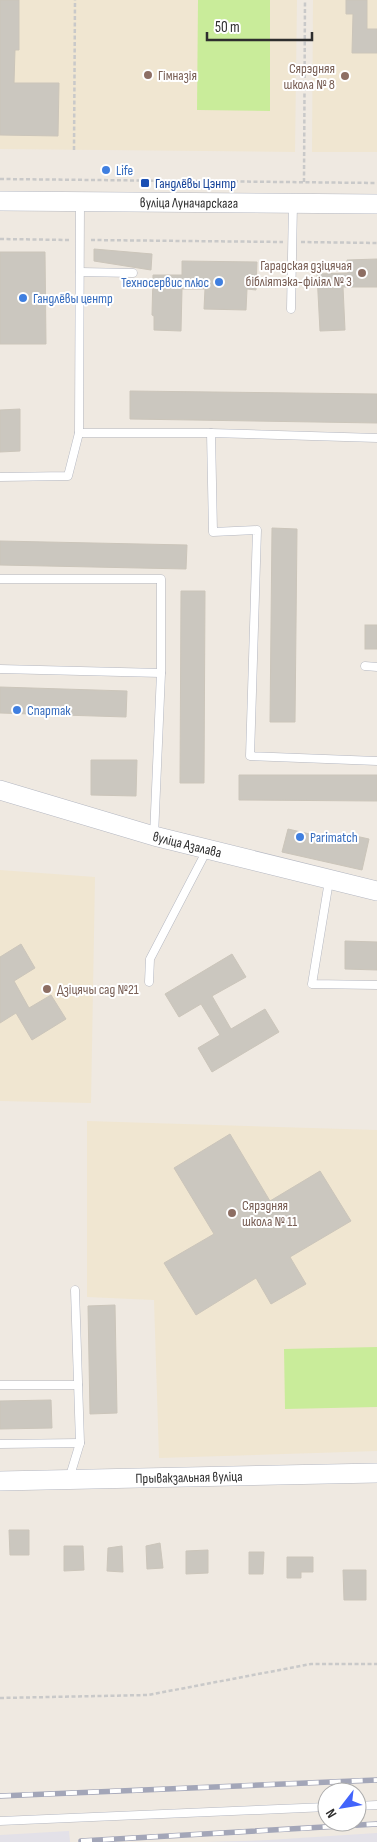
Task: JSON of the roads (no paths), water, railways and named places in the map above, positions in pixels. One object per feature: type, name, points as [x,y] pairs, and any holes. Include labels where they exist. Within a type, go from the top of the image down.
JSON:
[{"type":"street","name":"вуліца Луначарскага","points":[[0,201],[377,204]]},
{"type":"street","name":"вуліца Азалава","points":[[0,790],[154,836],[329,881],[377,891]]},
{"type":"street","name":"Прывакзальная вуліца","points":[[0,1481],[377,1473]]},
{"type":"lane","points":[[0,477],[68,476],[79,433],[80,202]]},
{"type":"lane","points":[[291,308],[298,204]]},
{"type":"lane","points":[[80,272],[133,273]]},
{"type":"lane","points":[[79,433],[211,433],[377,438]]},
{"type":"lane","points":[[211,433],[213,532],[257,530],[250,756],[377,761]]},
{"type":"lane","points":[[0,579],[161,579],[161,673],[154,836]]},
{"type":"lane","points":[[365,666],[377,667]]},
{"type":"lane","points":[[0,669],[161,673]]},
{"type":"lane","points":[[149,982],[150,959],[207,850]]},
{"type":"lane","points":[[329,881],[312,984],[377,985]]},
{"type":"lane","points":[[69,1480],[80,1443],[75,1290]]},
{"type":"lane","points":[[0,1384],[78,1385]]},
{"type":"lane","points":[[0,1444],[80,1443]]},
{"type":"lane","points":[[0,1821],[317,1807]]},
{"type":"railway","points":[[0,1796],[377,1780]]},
{"type":"railway","points":[[81,1841],[377,1824]]},
{"type":"place","name":"Гімназія","points":[[148,75]]},
{"type":"place","name":"Сярэдняя школа № 8","points":[[345,76]]},
{"type":"place","name":"Life","points":[[106,170]]},
{"type":"place","name":"Гандлёвы Цэнтр","points":[[145,183]]},
{"type":"place","name":"Гарадская дзіцячая бібліятэка-філіял № 3","points":[[362,273]]},
{"type":"place","name":"Техносервис плюс","points":[[219,282]]},
{"type":"place","name":"Гандлёвы центр","points":[[23,298]]},
{"type":"place","name":"Спартак","points":[[17,710]]},
{"type":"place","name":"Parimatch","points":[[300,837]]},
{"type":"place","name":"Дзіцячы сад №21","points":[[47,989]]},
{"type":"place","name":"Сярэдняя школа № 11","points":[[232,1213]]}]
